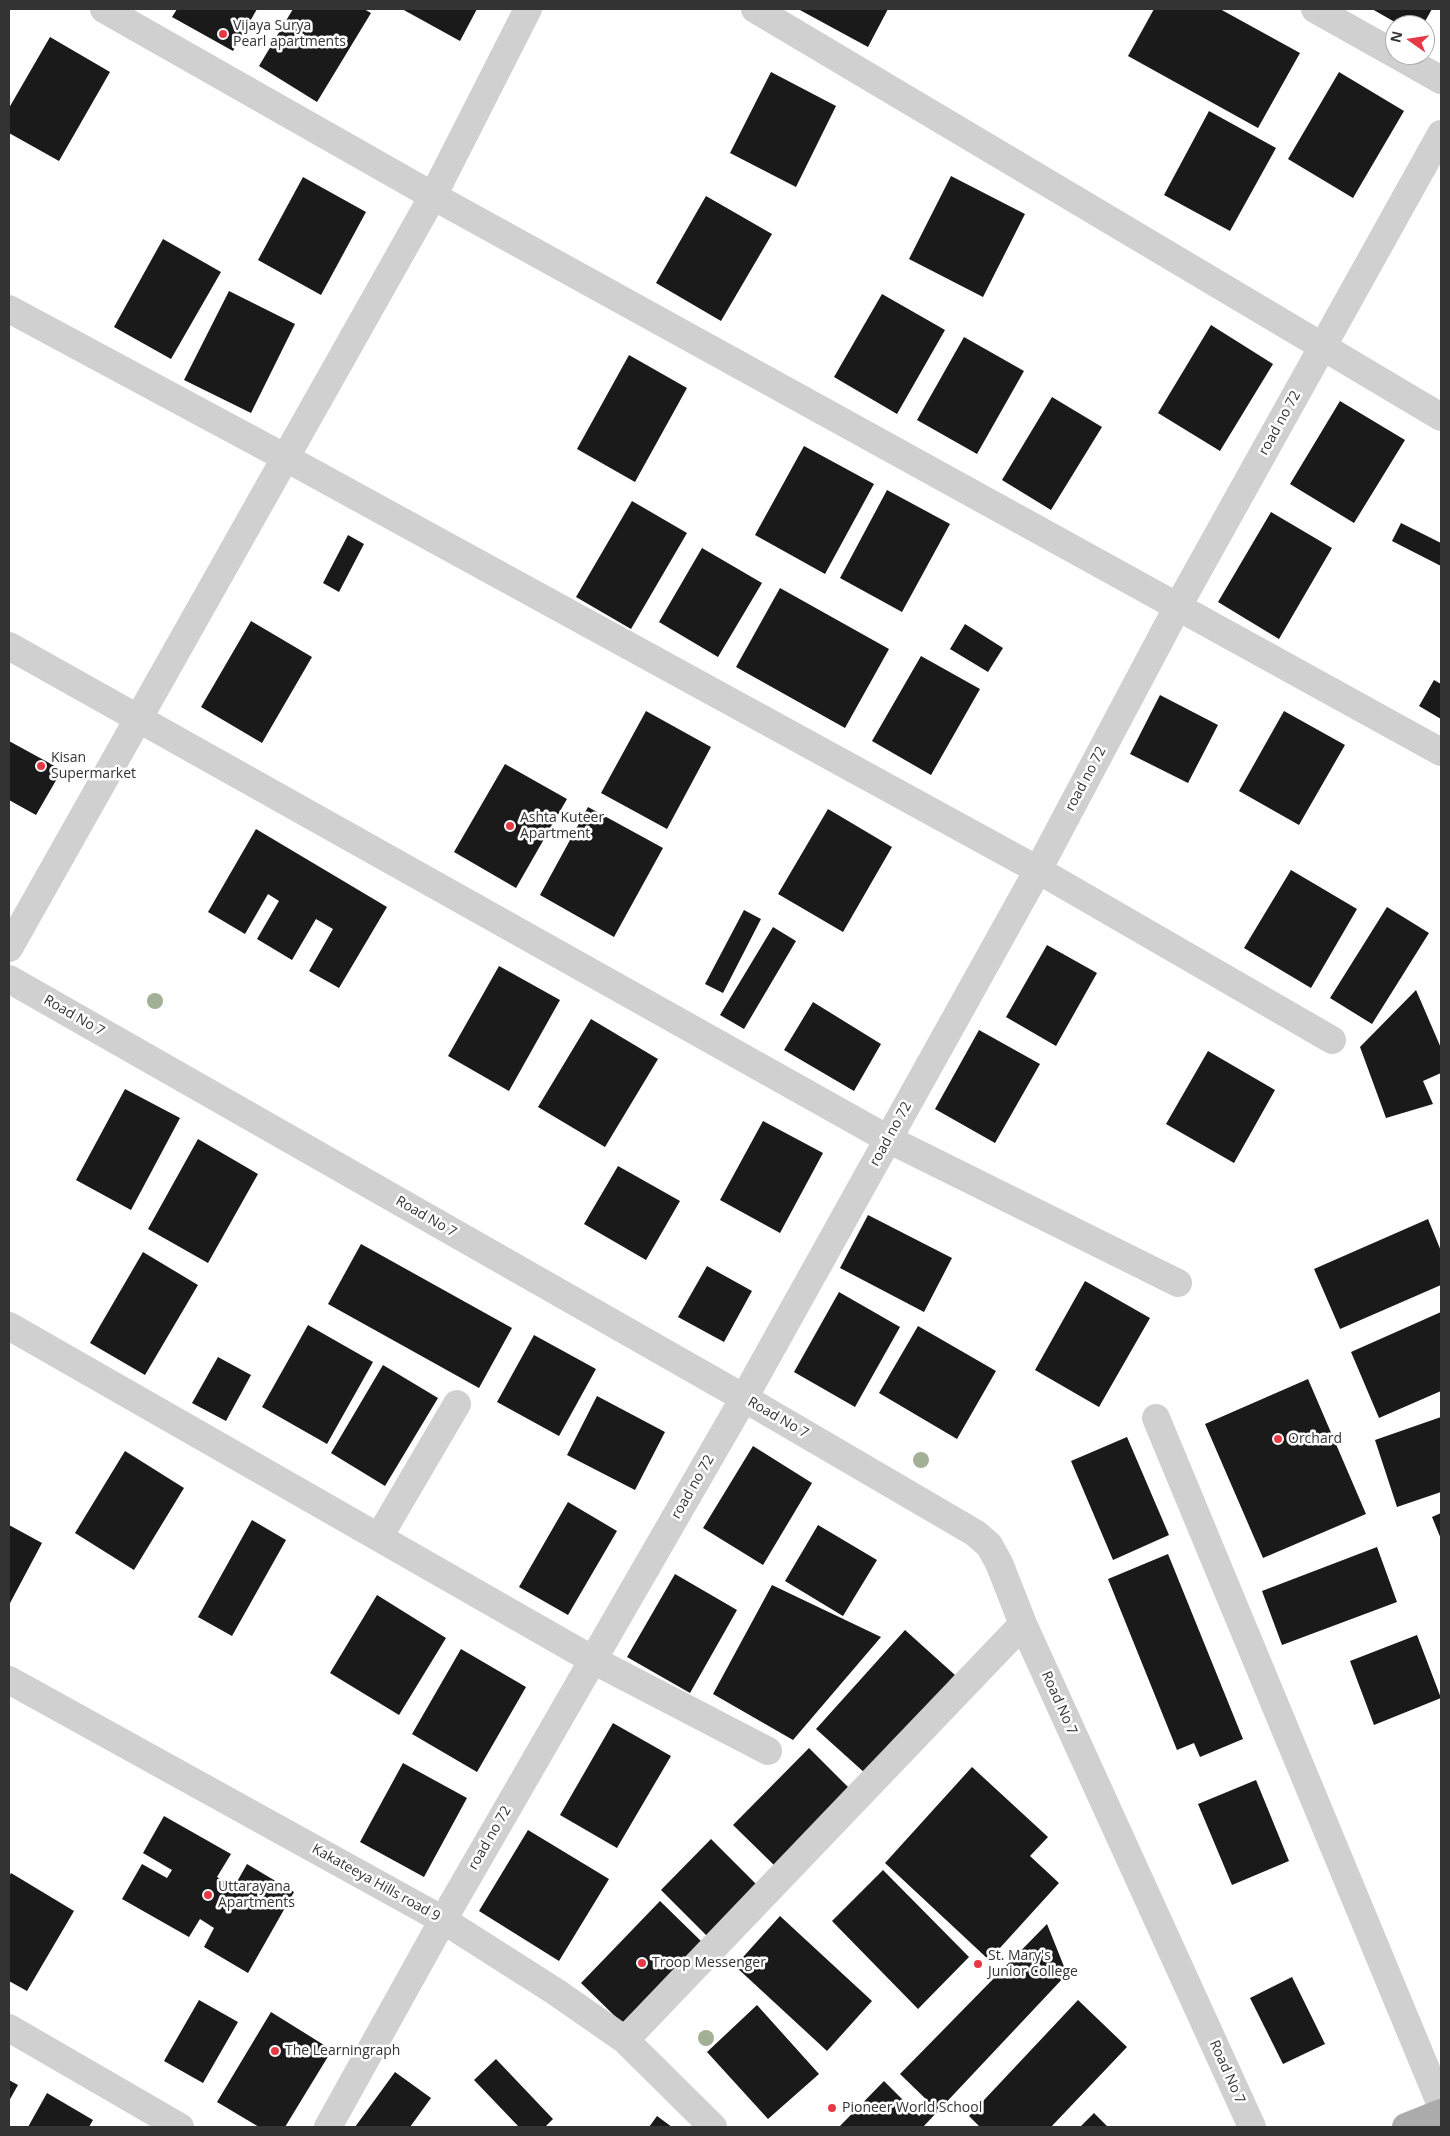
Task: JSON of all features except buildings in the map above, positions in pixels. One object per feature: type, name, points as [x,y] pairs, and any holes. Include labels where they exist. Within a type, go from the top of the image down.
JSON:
[{"type":"main road","points":[[1406,2127],[1441,2113]]},
{"type":"street","points":[[104,9],[433,196],[1441,752]]},
{"type":"street","points":[[9,948],[433,196],[528,9]]},
{"type":"street","points":[[755,9],[1441,417]]},
{"type":"street","points":[[1315,9],[1385,48]]},
{"type":"street","points":[[1415,65],[1441,80]]},
{"type":"street","name":"road no 72","points":[[328,2127],[443,1920],[744,1398],[1038,870],[1177,608],[1441,134]]},
{"type":"street","points":[[9,309],[286,458],[1038,870],[1332,1040]]},
{"type":"street","points":[[9,646],[139,717],[888,1139],[1178,1283]]},
{"type":"street","name":"Road No 7","points":[[9,979],[744,1398],[976,1533],[989,1546],[999,1563],[1023,1624],[1252,2127]]},
{"type":"street","points":[[9,1326],[593,1660],[768,1751]]},
{"type":"street","points":[[379,1537],[457,1404]]},
{"type":"street","points":[[1156,1418],[1441,2105]]},
{"type":"street","points":[[626,2040],[1023,1624]]},
{"type":"street","name":"Kakateeya Hills road 9","points":[[9,1680],[443,1920],[556,1992],[626,2040],[713,2127]]},
{"type":"street","points":[[9,2028],[180,2127]]},
{"type":"place","name":"Vijaya Surya Pearl apartments","points":[[223,34]]},
{"type":"place","name":"Kisan Supermarket","points":[[41,766]]},
{"type":"place","name":"Ashta Kuteer Apartment","points":[[510,826]]},
{"type":"place","name":"Orchard","points":[[1278,1439]]},
{"type":"place","name":"Uttarayana Apartments","points":[[208,1895]]},
{"type":"place","name":"Troop Messenger","points":[[642,1963]]},
{"type":"place","name":"St. Mary's Junior College","points":[[978,1964]]},
{"type":"place","name":"The Learningraph","points":[[275,2051]]},
{"type":"place","name":"Pioneer World School","points":[[832,2108]]}]
